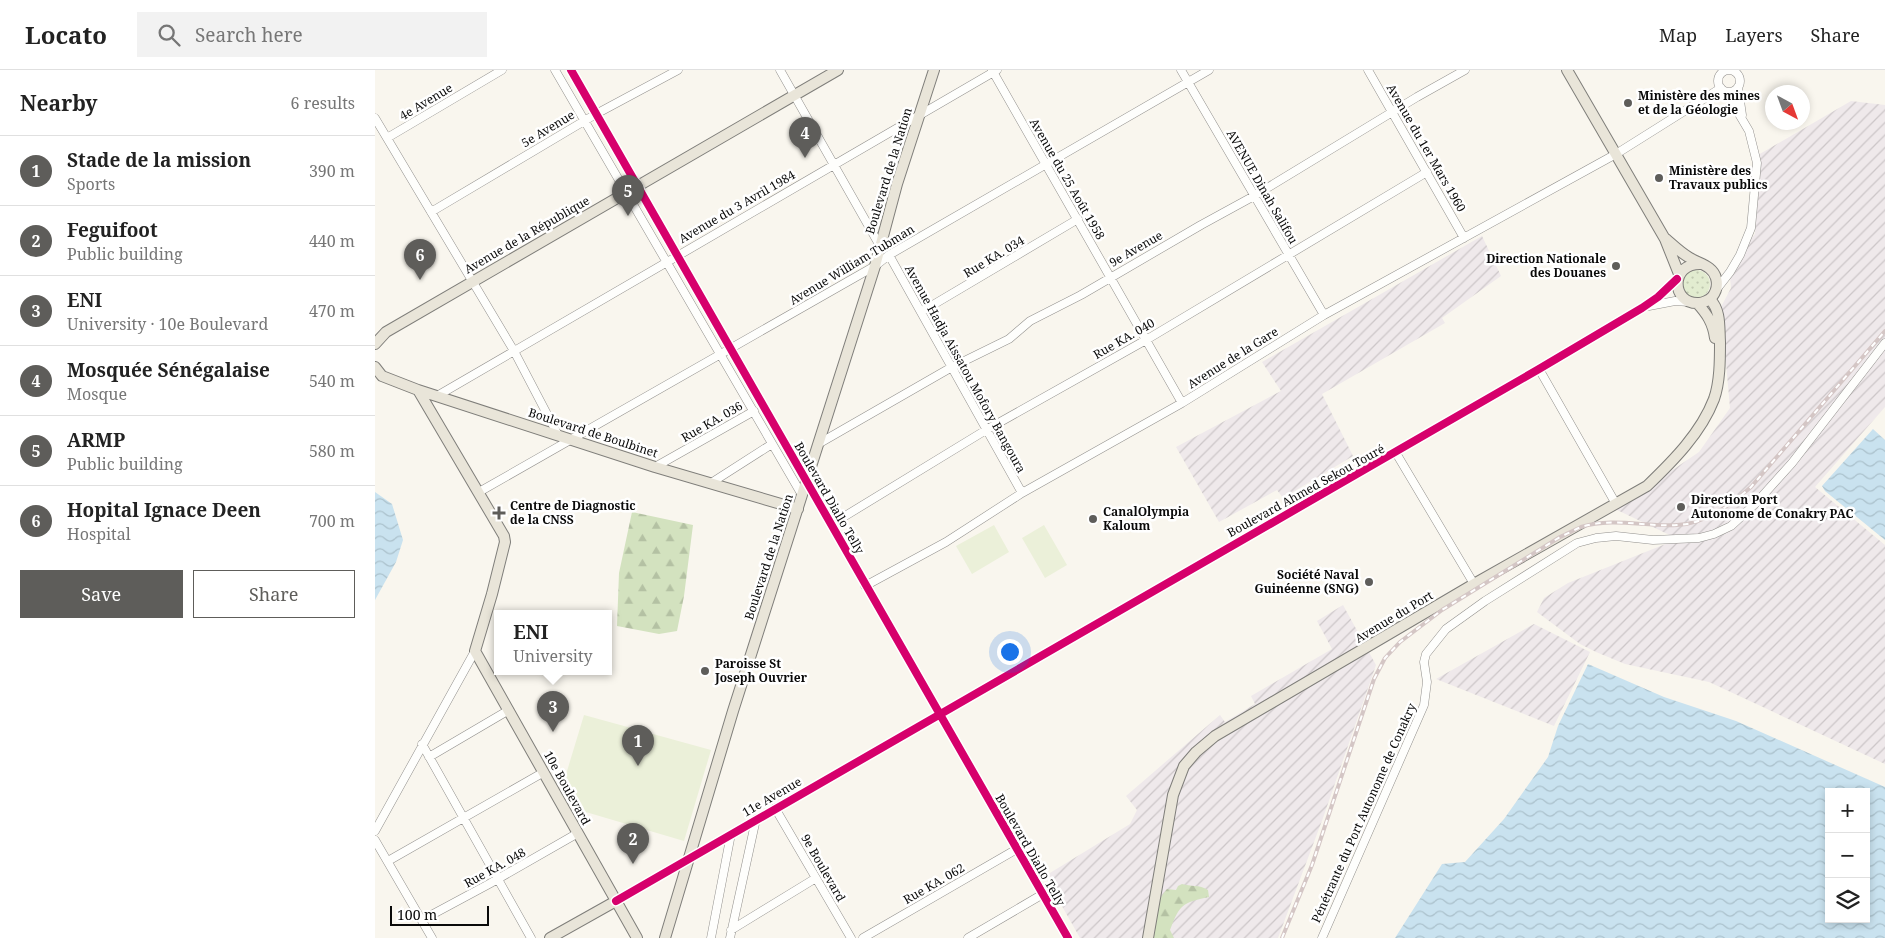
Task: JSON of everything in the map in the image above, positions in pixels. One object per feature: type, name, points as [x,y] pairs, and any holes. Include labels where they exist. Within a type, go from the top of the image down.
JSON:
[{"type":"main road","name":"Avenue de la République","points":[[375,344],[385,332],[838,70]]},
{"type":"main road","name":"Boulevard de la Nation","points":[[665,938],[733,711],[875,266],[934,70]]},
{"type":"main road","points":[[1567,70],[1665,239],[1678,277],[1678,290],[1681,296],[1694,303],[1710,299],[1716,290],[1717,284],[1713,272],[1665,239]]},
{"type":"main road","points":[[1678,277],[1689,266],[1702,264]]},
{"type":"main road","name":"Avenue du Port","points":[[1148,938],[1173,795],[1185,766],[1195,752],[1215,736],[1474,584],[1647,486],[1665,469],[1687,443],[1704,420],[1715,397],[1720,361],[1719,320],[1717,309],[1710,299]]},
{"type":"main road","name":"Avenue du Port","points":[[1694,303],[1708,314],[1713,327],[1720,361]]},
{"type":"main road","name":"Boulevard de Boulbinet","points":[[377,372],[418,390],[655,467],[798,509]]},
{"type":"main road","points":[[418,390],[502,530],[505,542],[475,650]]},
{"type":"main road","name":"10e Boulevard","points":[[475,650],[637,938]]},
{"type":"main road","name":"11e Avenue","points":[[550,938],[616,901]]},
{"type":"street","name":"4e Avenue","points":[[387,138],[502,70]]},
{"type":"street","name":"Boulevard Diallo Telly","points":[[555,70],[802,495]]},
{"type":"street","name":"Boulevard Diallo Telly","points":[[571,70],[1068,938]]},
{"type":"street","name":"5e Avenue","points":[[431,212],[584,120],[678,70]]},
{"type":"street","points":[[780,70],[880,246]]},
{"type":"street","name":"AVENUE Dinah Salifou","points":[[1181,70],[1324,315]]},
{"type":"street","name":"Avenue William Tubman","points":[[479,492],[875,266],[889,255],[1209,70]]},
{"type":"street","name":"Avenue du 1er Mars 1960","points":[[1368,70],[1465,238]]},
{"type":"street","name":"9e Avenue","points":[[818,444],[952,368],[1009,339],[1030,321],[1081,295],[1254,196],[1465,70]]},
{"type":"street","points":[[1716,290],[1730,272],[1746,244],[1751,228],[1757,163],[1749,131],[1724,90],[1719,78],[1722,71],[1733,70],[1738,75],[1742,117]]},
{"type":"street","points":[[1724,90],[1733,91],[1746,70]]},
{"type":"street","name":"Avenue du 3 Avril 1984","points":[[437,396],[994,71]]},
{"type":"street","name":"Avenue du 25 Août 1958","points":[[994,71],[1182,403]]},
{"type":"street","name":"Avenue de la Gare","points":[[865,586],[946,542],[1022,493],[1182,403],[1324,315],[1616,154],[1724,90]]},
{"type":"street","points":[[375,118],[515,351],[558,435]]},
{"type":"street","name":"Rue KA. 040","points":[[832,524],[986,430],[1146,340],[1427,172]]},
{"type":"street","name":"Rue KA. 034","points":[[921,312],[1078,220]]},
{"type":"street","name":"Avenue Hadja Aissatou Mofory Bangoura","points":[[889,255],[1022,493]]},
{"type":"street","points":[[1713,272],[1730,272]]},
{"type":"street","name":"Boulevard Ahmed Sekou Touré","points":[[939,713],[1396,453],[1539,369],[1642,308],[1663,293],[1678,277]]},
{"type":"street","name":"Boulevard Ahmed Sekou Touré","points":[[1642,308],[1675,301],[1694,303]]},
{"type":"street","name":"Avenue de la République","points":[[375,338],[385,332]]},
{"type":"street","name":"Pénétrante du Port Autonome de Conakry","points":[[1321,938],[1424,705],[1427,682],[1424,662],[1426,654],[1446,629],[1485,601],[1577,543],[1596,538],[1616,536],[1653,540],[1699,538],[1714,534],[1731,526],[1756,503],[1792,462],[1885,342]]},
{"type":"street","points":[[1539,369],[1616,504]]},
{"type":"street","name":"Rue KA. 036","points":[[655,467],[753,410]]},
{"type":"street","points":[[711,483],[772,444]]},
{"type":"street","points":[[1396,453],[1474,584]]},
{"type":"street","points":[[375,831],[475,650]]},
{"type":"street","points":[[429,757],[509,710]]},
{"type":"street","name":"11e Avenue","points":[[616,901],[939,713]]},
{"type":"street","points":[[422,744],[531,938]]},
{"type":"street","points":[[388,862],[544,772]]},
{"type":"street","name":"9e Boulevard","points":[[775,808],[851,938]]},
{"type":"street","points":[[731,934],[756,819]]},
{"type":"street","name":"Rue KA. 048","points":[[422,920],[578,833]]},
{"type":"street","points":[[711,938],[731,834]]},
{"type":"street","points":[[375,840],[432,938]]},
{"type":"street","name":"Rue KA. 062","points":[[863,938],[1017,849]]},
{"type":"street","points":[[731,934],[816,878]]},
{"type":"street","points":[[968,938],[1043,894]]},
{"type":"shaded area","points":[[1851,101],[1885,105],[1885,407],[1815,487],[1885,545],[1885,764],[1709,682],[1625,664],[1596,652],[1580,644],[1537,612],[1544,598],[1568,583],[1678,539],[1615,509],[1699,452],[1730,408],[1721,307],[1731,288],[1729,266],[1755,234],[1758,155],[1801,130],[1810,130],[1810,125]]},
{"type":"shaded area","points":[[1482,236],[1501,276],[1442,318],[1445,323],[1322,394],[1353,456],[1283,498],[1277,490],[1219,522],[1176,447],[1281,391],[1262,362]]},
{"type":"shaded area","points":[[1343,605],[1376,665],[1323,818],[1278,938],[1080,938],[1045,876],[1130,824],[1137,810],[1126,796],[1220,715],[1225,722],[1255,704],[1251,696],[1332,649],[1317,621]]},
{"type":"shaded area","points":[[1534,624],[1590,652],[1554,726],[1436,679]]},
{"type":"green space","points":[[1696,270],[1706,274],[1710,284],[1706,294],[1696,298],[1686,294],[1682,284],[1686,274]]},
{"type":"green space","points":[[632,512],[693,525],[684,596],[677,631],[659,634],[617,626],[619,573]]},
{"type":"green space","points":[[994,525],[1009,552],[972,574],[956,546]]},
{"type":"green space","points":[[1044,525],[1067,565],[1045,578],[1022,538]]},
{"type":"green space","points":[[584,715],[711,750],[684,841],[579,810],[564,781]]},
{"type":"green space","points":[[1182,884],[1205,888],[1208,890],[1209,897],[1187,903],[1183,906],[1170,930],[1174,938],[1145,938],[1156,906],[1163,894],[1167,889],[1176,890]]},
{"type":"water","points":[[1873,429],[1885,440],[1885,540],[1825,491],[1822,486]]},
{"type":"water","points":[[375,492],[392,504],[403,540],[396,562],[375,600]]},
{"type":"water","points":[[1588,664],[1664,697],[1736,721],[1885,787],[1885,938],[1395,938],[1442,864],[1465,862],[1504,819],[1548,757],[1558,726]]},
{"type":"railway","points":[[1282,938],[1312,865],[1374,679],[1385,658],[1400,642],[1442,610],[1560,537],[1581,527],[1617,522],[1665,525],[1688,524],[1708,517],[1726,507],[1751,487],[1885,331]]},
{"type":"cycle path","points":[[571,70],[1068,938]]},
{"type":"cycle path","points":[[616,901],[1539,369],[1642,308],[1658,297],[1677,279]]},
{"type":"place","name":"Ministère des mines et de la Géologie","points":[[1628,103]]},
{"type":"place","name":"Mosquée Sénégalaise","points":[[805,158]]},
{"type":"place","name":"Ministère des Travaux publics","points":[[1659,178]]},
{"type":"place","name":"ARMP","points":[[628,216]]},
{"type":"place","name":"Direction Nationale des Douanes","points":[[1616,266]]},
{"type":"place","name":"Hopital Ignace Deen","points":[[420,280]]},
{"type":"place","name":"Direction Port Autonome de Conakry PAC","points":[[1681,507]]},
{"type":"place","name":"Centre de Diagnostic de la CNSS","points":[[499,513]]},
{"type":"place","name":"CanalOlympia Kaloum","points":[[1093,519]]},
{"type":"place","name":"Société Naval Guinéenne (SNG)","points":[[1369,582]]},
{"type":"place","name":"Paroisse St Joseph Ouvrier","points":[[705,671]]},
{"type":"place","name":"ENI","points":[[553,732]]},
{"type":"place","name":"Stade de la mission","points":[[638,766]]},
{"type":"place","name":"Feguifoot","points":[[633,864]]}]
